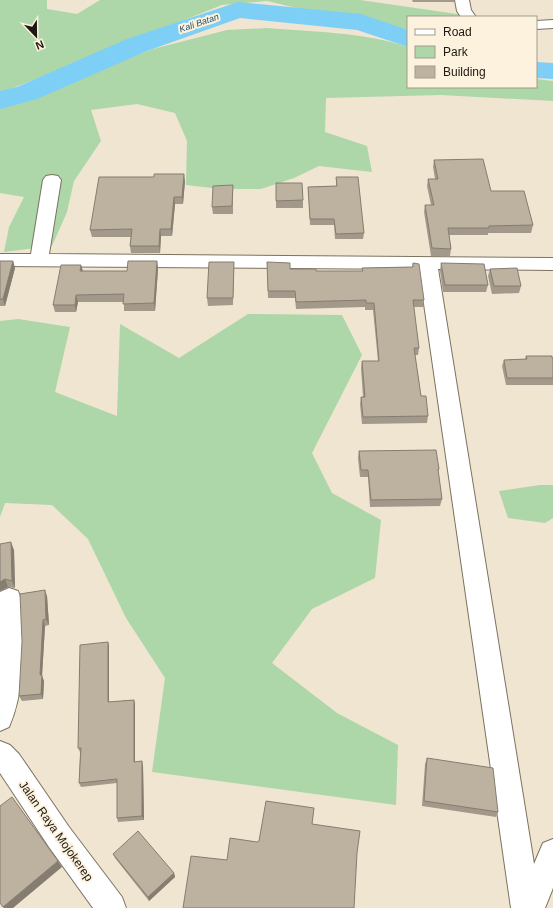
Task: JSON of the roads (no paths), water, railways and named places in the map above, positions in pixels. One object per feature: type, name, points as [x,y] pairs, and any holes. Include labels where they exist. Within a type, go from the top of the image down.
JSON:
[{"type":"street","points":[[462,0],[464,11],[468,16]]},
{"type":"street","points":[[537,25],[553,24]]},
{"type":"street","points":[[39,260],[52,180]]},
{"type":"street","points":[[0,260],[553,264]]},
{"type":"street","points":[[428,264],[526,908]]},
{"type":"street","points":[[0,718],[4,709],[9,671],[10,599]]},
{"type":"street","name":"Jalan Raya Mojokerep","points":[[0,754],[9,763],[59,837],[111,908]]},
{"type":"street","points":[[530,908],[553,853]]},
{"type":"waterway","name":"Kali Batan","points":[[0,100],[27,93],[137,45],[238,10],[361,22],[407,39]]},
{"type":"waterway","name":"Kali Batan","points":[[537,70],[553,71]]}]
